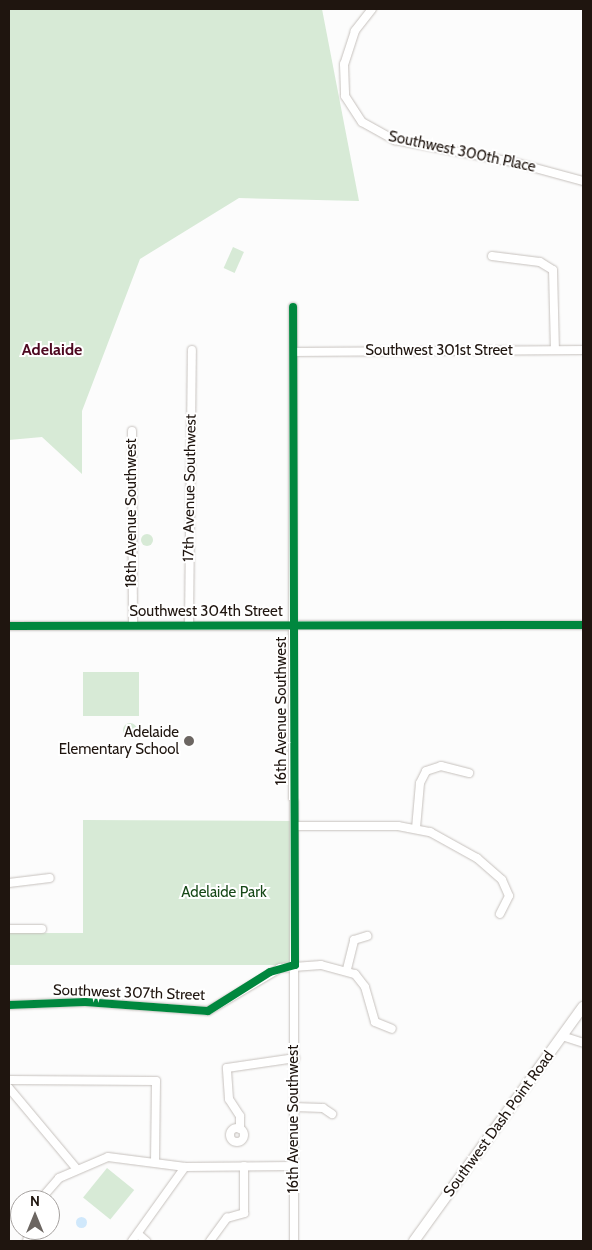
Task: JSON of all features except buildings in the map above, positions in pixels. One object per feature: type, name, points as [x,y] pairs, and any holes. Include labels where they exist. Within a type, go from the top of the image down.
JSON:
[{"type":"main road","name":"Southwest Dash Point Road","points":[[414,1241],[583,1007]]},
{"type":"street","name":"Southwest 300th Place","points":[[372,9],[346,49],[345,96],[351,109],[374,131],[395,140],[513,162],[583,181]]},
{"type":"street","points":[[492,256],[540,262],[553,270],[555,350]]},
{"type":"street","name":"16th Avenue Southwest","points":[[293,307],[295,352],[296,625],[294,1241]]},
{"type":"street","name":"17th Avenue Southwest","points":[[189,626],[192,350]]},
{"type":"street","name":"Southwest 301st Street","points":[[295,352],[583,350]]},
{"type":"street","name":"18th Avenue Southwest","points":[[132,431],[133,626]]},
{"type":"street","name":"Southwest 304th Street","points":[[9,626],[583,625]]},
{"type":"street","points":[[416,828],[422,776],[442,766],[469,773]]},
{"type":"street","points":[[296,826],[416,828],[442,838],[497,874],[508,893],[500,914]]},
{"type":"street","points":[[9,883],[50,878]]},
{"type":"street","points":[[9,929],[42,929]]},
{"type":"street","points":[[367,936],[354,940],[347,969],[365,987],[375,1022],[392,1029]]},
{"type":"street","name":"Southwest 307th Street","points":[[9,1005],[85,1002],[208,1011],[270,972],[295,965],[347,969]]},
{"type":"street","points":[[562,1036],[583,1043]]},
{"type":"street","points":[[240,1129],[240,1116],[229,1099],[227,1068],[295,1058]]},
{"type":"street","points":[[9,1080],[156,1081],[155,1161]]},
{"type":"street","points":[[9,1088],[76,1168]]},
{"type":"street","points":[[294,1107],[323,1108],[332,1114]]},
{"type":"street","points":[[49,1190],[59,1178],[76,1168],[108,1157],[155,1161],[185,1167],[294,1166]]},
{"type":"street","points":[[210,1241],[227,1218],[244,1213],[244,1166]]},
{"type":"street","points":[[132,1241],[185,1167]]},
{"type":"street","points":[[138,1234],[146,1241]]},
{"type":"green space","points":[[9,9],[322,9],[359,201],[239,198],[140,259],[82,411],[82,474],[42,437],[9,440]]},
{"type":"green space","points":[[233,247],[244,252],[235,273],[224,268]]},
{"type":"green space","points":[[145,534],[149,534],[153,540],[149,546],[145,546],[141,542],[141,538]]},
{"type":"green space","points":[[83,672],[139,672],[139,716],[83,716]]},
{"type":"green space","points":[[130,723],[135,725],[137,730],[135,735],[130,737],[125,735],[123,730],[125,725]]},
{"type":"green space","name":"Adelaide Park","points":[[83,820],[296,821],[295,965],[9,965],[9,933],[83,933]]},
{"type":"green space","points":[[107,1168],[134,1190],[110,1220],[83,1198]]},
{"type":"water","points":[[81,1216],[87,1222],[81,1228],[75,1222]]},
{"type":"cycle path","points":[[9,1005],[85,1002],[208,1011],[270,972],[295,965],[293,307]]},
{"type":"cycle path","points":[[9,626],[583,625]]},
{"type":"place","name":"Adelaide Elementary School","points":[[189,741]]},
{"type":"district","name":"Adelaide","points":[[52,350]]}]
